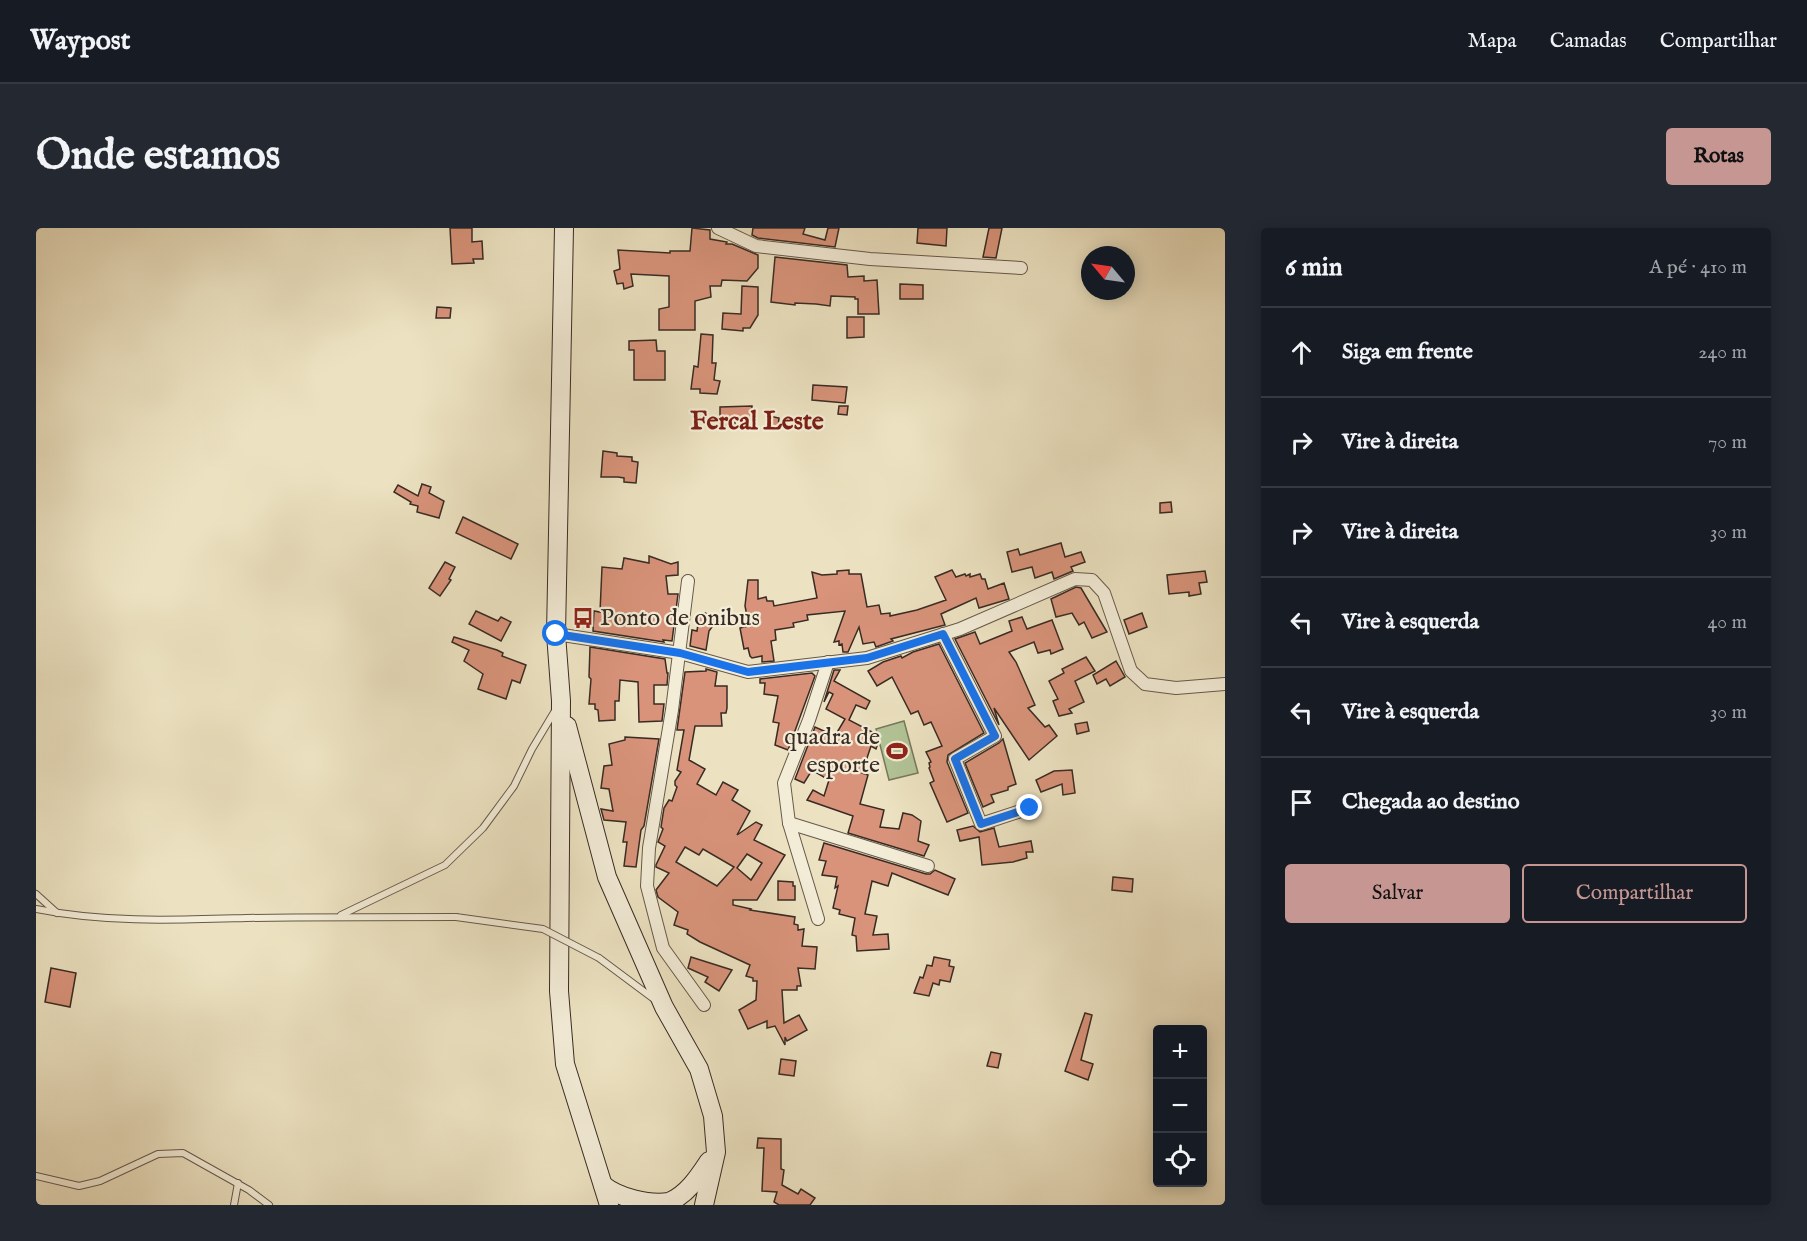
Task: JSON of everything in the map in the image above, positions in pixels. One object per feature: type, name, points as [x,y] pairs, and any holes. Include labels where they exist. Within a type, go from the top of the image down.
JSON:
[{"type":"main road","points":[[564,228],[556,634],[561,701],[559,991],[565,1064],[609,1205]]},
{"type":"main road","points":[[561,701],[607,877],[664,1007],[699,1069],[713,1116],[716,1152],[704,1205]]},
{"type":"main road","points":[[603,1185],[614,1194],[643,1205],[669,1203],[694,1184],[716,1152]]},
{"type":"street","points":[[717,228],[756,246],[870,259],[1021,268]]},
{"type":"street","points":[[556,634],[680,653],[748,672],[867,658],[960,629],[1075,579],[1092,580],[1104,593],[1131,671],[1145,684],[1176,688],[1225,684]]},
{"type":"street","points":[[687,581],[680,653],[660,792],[649,848],[647,886],[663,948],[704,1005]]},
{"type":"street","points":[[943,634],[995,736],[955,759],[981,824],[1030,808]]},
{"type":"street","points":[[818,919],[789,823],[784,783],[809,720],[828,662]]},
{"type":"street","points":[[789,823],[928,866]]},
{"type":"lane","points":[[337,917],[445,865],[483,828],[514,786],[532,749],[561,701]]},
{"type":"lane","points":[[36,894],[57,914]]},
{"type":"lane","points":[[36,909],[57,914],[149,920],[456,917],[543,929],[599,958],[664,1007]]},
{"type":"lane","points":[[36,1176],[79,1186],[100,1181],[158,1154],[183,1152],[238,1183],[269,1205]]},
{"type":"lane","points":[[234,1205],[238,1183]]},
{"type":"green space","name":"quadra de esporte","points":[[904,721],[918,773],[889,780],[876,729]]},
{"type":"building","points":[[450,228],[472,228],[472,242],[482,241],[483,259],[473,259],[474,263],[452,264]]},
{"type":"building","points":[[692,228],[710,230],[710,239],[727,242],[726,244],[732,244],[758,255],[758,268],[747,281],[722,280],[721,286],[710,286],[711,297],[695,301],[695,330],[659,330],[659,309],[669,307],[669,276],[631,274],[633,286],[624,289],[623,283],[617,284],[614,271],[620,269],[618,250],[670,253],[670,251],[690,251]]},
{"type":"building","points":[[753,228],[805,228],[803,234],[825,240],[828,228],[839,228],[835,247],[758,238],[752,235]]},
{"type":"building","points":[[918,228],[947,228],[946,246],[917,243]]},
{"type":"building","points":[[989,228],[1002,228],[996,258],[983,257]]},
{"type":"building","points":[[775,257],[847,265],[848,277],[864,276],[864,281],[877,280],[879,314],[858,314],[858,299],[855,297],[831,296],[830,306],[771,302]]},
{"type":"building","points":[[900,284],[923,285],[923,299],[900,299]]},
{"type":"building","points":[[742,286],[758,287],[758,315],[750,328],[743,328],[743,331],[722,329],[723,313],[741,314]]},
{"type":"building","points":[[437,307],[451,308],[450,318],[436,318]]},
{"type":"building","points":[[847,317],[864,317],[864,337],[847,338]]},
{"type":"building","points":[[701,334],[713,335],[712,363],[716,363],[714,380],[720,381],[717,394],[700,393],[700,389],[691,389],[694,366],[698,367]]},
{"type":"building","points":[[656,340],[657,351],[665,351],[665,380],[634,380],[634,350],[629,350],[629,341]]},
{"type":"building","points":[[813,385],[847,387],[845,403],[812,400]]},
{"type":"building","points":[[752,406],[752,419],[735,420],[735,427],[720,427],[720,407]]},
{"type":"building","points":[[839,406],[848,406],[847,415],[838,414]]},
{"type":"building","points":[[769,416],[779,418],[778,427],[768,426]]},
{"type":"building","points":[[603,451],[617,453],[617,456],[632,457],[632,461],[638,462],[636,483],[624,482],[624,478],[601,477]]},
{"type":"building","points":[[422,484],[431,487],[429,493],[444,501],[439,518],[417,512],[418,506],[410,504],[411,502],[394,492],[398,485],[418,496]]},
{"type":"building","points":[[1171,502],[1172,512],[1160,513],[1160,503]]},
{"type":"building","points":[[463,517],[518,544],[511,559],[456,533]]},
{"type":"building","points":[[1061,543],[1065,557],[1081,552],[1085,562],[1071,567],[1073,571],[1054,579],[1052,572],[1035,578],[1032,567],[1012,572],[1007,552],[1018,549],[1020,555]]},
{"type":"building","points":[[649,556],[671,564],[678,562],[678,575],[666,576],[668,594],[678,594],[672,641],[663,640],[664,642],[593,631],[594,611],[600,612],[602,567],[622,569],[624,558],[649,563]]},
{"type":"building","points":[[445,562],[455,567],[449,579],[451,580],[440,596],[429,588]]},
{"type":"building","points":[[849,570],[849,574],[861,574],[867,607],[879,605],[881,614],[890,613],[890,616],[946,600],[935,577],[952,570],[956,577],[965,574],[966,576],[970,574],[970,577],[980,574],[982,579],[985,579],[988,589],[1004,583],[1009,599],[979,608],[976,598],[941,614],[945,625],[891,639],[893,641],[876,647],[874,642],[863,644],[859,627],[848,652],[843,652],[839,641],[834,642],[845,611],[807,615],[808,620],[793,623],[794,627],[775,630],[776,640],[771,641],[774,661],[762,662],[762,656],[752,658],[748,648],[744,649],[740,628],[749,626],[745,606],[748,580],[758,580],[758,599],[766,597],[767,601],[773,601],[774,606],[817,598],[812,572],[822,575]]},
{"type":"building","points":[[1205,571],[1207,582],[1199,583],[1201,594],[1189,596],[1189,592],[1169,594],[1167,575]]},
{"type":"building","points":[[1076,587],[1081,588],[1107,632],[1092,638],[1084,622],[1079,625],[1072,613],[1056,617],[1051,599]]},
{"type":"building","points":[[476,611],[498,621],[501,617],[511,622],[501,641],[469,624]]},
{"type":"building","points":[[705,613],[712,616],[715,623],[709,631],[706,650],[690,646],[692,630],[697,631],[699,617]]},
{"type":"building","points":[[1142,613],[1147,627],[1129,634],[1124,620]]},
{"type":"building","points":[[1022,617],[1027,629],[1052,620],[1063,649],[1051,654],[1050,650],[1038,653],[1034,642],[1009,652],[1016,662],[1035,705],[1028,708],[1045,727],[1049,725],[1057,736],[1029,760],[994,708],[999,725],[955,639],[975,632],[980,644],[1012,631],[1009,621]]},
{"type":"building","points":[[454,637],[497,650],[503,653],[502,656],[526,665],[520,683],[512,680],[506,699],[478,689],[483,674],[464,661],[469,650],[452,642]]},
{"type":"building","points":[[939,644],[984,733],[948,755],[947,762],[968,813],[947,822],[930,783],[934,781],[929,768],[931,762],[926,752],[942,746],[931,722],[924,725],[918,711],[911,714],[892,677],[877,686],[868,671],[883,662],[901,656],[902,658]]},
{"type":"building","points":[[590,647],[665,659],[668,673],[667,685],[654,685],[654,704],[664,704],[662,721],[639,722],[638,682],[620,680],[619,701],[615,701],[615,720],[599,721],[595,704],[589,704]]},
{"type":"building","points":[[1086,657],[1095,671],[1075,681],[1084,702],[1069,709],[1072,713],[1059,716],[1053,701],[1058,699],[1049,681],[1064,673],[1062,669]]},
{"type":"building","points":[[1116,661],[1125,677],[1110,686],[1106,679],[1097,684],[1093,675]]},
{"type":"building","points":[[706,669],[717,672],[715,686],[727,686],[727,708],[726,713],[721,713],[722,726],[695,726],[689,760],[705,769],[697,784],[716,795],[723,782],[738,790],[732,800],[750,811],[737,835],[756,822],[762,825],[754,840],[785,855],[757,900],[733,900],[733,905],[795,917],[794,924],[798,925],[798,930],[804,929],[802,946],[817,947],[815,969],[798,968],[801,986],[797,986],[797,990],[782,990],[784,1023],[799,1015],[807,1030],[787,1041],[785,1037],[785,1045],[775,1026],[767,1028],[767,1021],[748,1029],[739,1010],[756,1000],[757,981],[746,976],[750,965],[700,942],[687,934],[688,930],[674,925],[678,912],[658,897],[656,890],[669,873],[656,865],[665,846],[658,842],[663,829],[661,827],[664,808],[669,800],[672,801],[677,787],[675,781],[681,772],[677,770],[684,730],[677,730],[685,672],[706,671]],"holes":[[[685,847],[699,855],[703,849],[734,867],[717,886],[676,862]],[[747,854],[762,863],[751,880],[737,868]]]},
{"type":"building","points":[[834,670],[840,670],[834,681],[870,701],[866,709],[856,705],[849,720],[876,734],[878,743],[876,749],[871,746],[862,773],[868,775],[860,804],[884,810],[880,827],[899,829],[903,813],[912,815],[921,821],[918,841],[929,845],[924,856],[848,833],[853,816],[807,800],[813,790],[824,796],[829,780],[812,770],[804,783],[795,779],[815,727],[835,736],[845,719],[826,709],[833,694],[829,692],[824,702]]},
{"type":"building","points":[[812,673],[815,676],[788,750],[775,745],[779,723],[773,722],[778,696],[764,694],[765,683],[760,683],[760,679]]},
{"type":"building","points":[[1087,722],[1089,731],[1077,734],[1075,724]]},
{"type":"building","points":[[625,737],[659,739],[636,867],[624,866],[627,842],[623,842],[626,822],[604,820],[601,809],[613,811],[609,789],[601,788],[604,766],[612,765],[609,744],[625,740]]},
{"type":"building","points":[[1003,739],[1016,784],[1008,787],[1008,790],[991,795],[994,802],[983,807],[965,763]]},
{"type":"building","points":[[1072,770],[1075,793],[1063,795],[1062,784],[1041,792],[1036,780],[1054,771]]},
{"type":"building","points":[[973,826],[980,832],[994,828],[999,847],[1031,841],[1033,852],[1026,852],[1027,858],[1013,862],[982,865],[979,837],[960,841],[957,830]]},
{"type":"building","points":[[824,843],[926,874],[935,870],[955,879],[948,895],[892,873],[888,886],[872,881],[865,914],[877,916],[873,935],[888,934],[889,949],[857,951],[856,936],[852,935],[855,918],[839,914],[840,910],[833,908],[838,886],[835,888],[837,877],[822,875],[826,861],[819,860]]},
{"type":"building","points":[[1113,877],[1133,879],[1132,892],[1112,890]]},
{"type":"building","points":[[778,881],[793,882],[795,900],[778,900]]},
{"type":"building","points":[[691,957],[732,970],[719,991],[705,982],[708,977],[688,968]]},
{"type":"building","points":[[934,957],[950,960],[949,966],[954,967],[950,982],[940,980],[939,985],[933,983],[929,996],[914,993],[920,977],[923,978],[927,965],[932,966]]},
{"type":"building","points":[[51,968],[76,973],[70,1007],[45,1002]]},
{"type":"building","points":[[1085,1013],[1092,1015],[1081,1060],[1093,1064],[1088,1080],[1065,1071]]},
{"type":"building","points":[[991,1052],[1001,1054],[998,1068],[987,1066]]},
{"type":"building","points":[[781,1059],[796,1061],[794,1076],[779,1074]]},
{"type":"building","points":[[758,1138],[781,1139],[781,1169],[784,1170],[782,1185],[798,1194],[801,1189],[815,1198],[810,1205],[779,1205],[774,1202],[777,1192],[762,1191],[764,1148],[757,1148]]},
{"type":"place","name":"Ponto de onibus","points":[[583,618]]},
{"type":"place","name":"quadra de esporte","points":[[897,751]]},
{"type":"district","name":"Fercal Leste","points":[[757,421]]},
{"type":"route","points":[[556,634],[680,653],[748,672],[867,658],[943,634],[995,736],[955,759],[981,824],[1030,808]]}]
